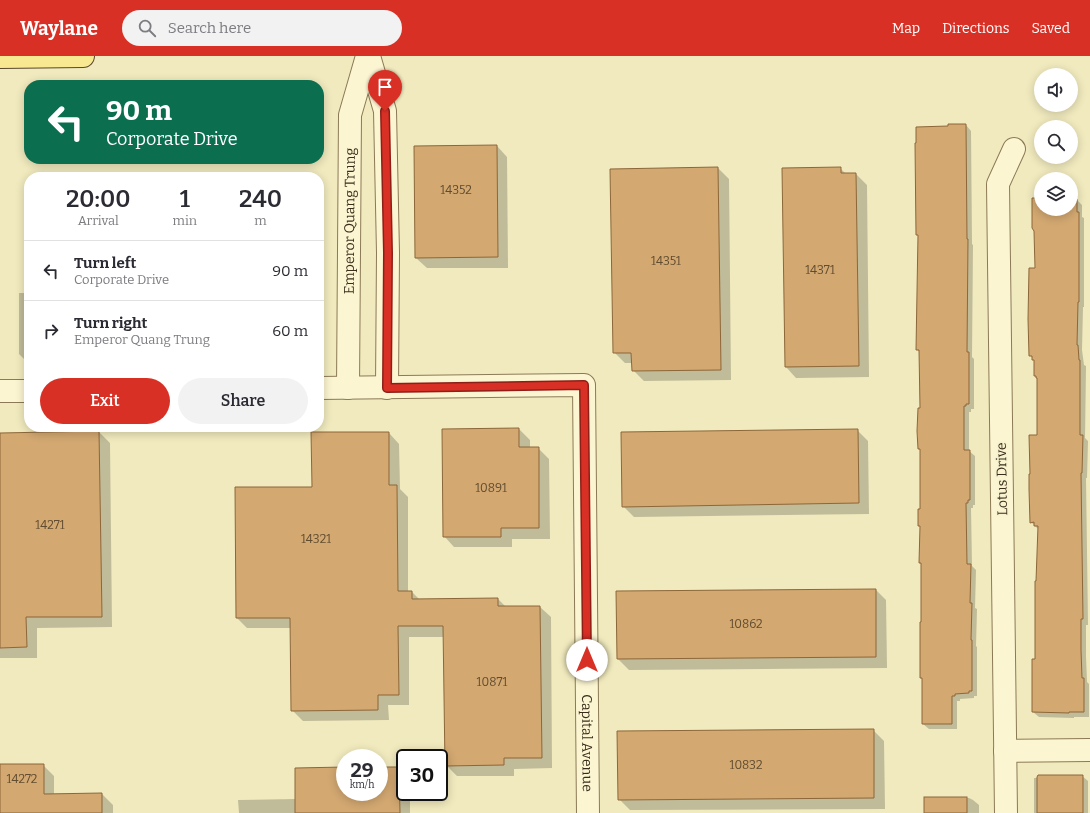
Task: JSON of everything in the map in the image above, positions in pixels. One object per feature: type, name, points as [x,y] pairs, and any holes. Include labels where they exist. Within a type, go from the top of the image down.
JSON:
[{"type":"main road","points":[[0,57],[83,56]]},
{"type":"street","name":"Emperor Quang Trung","points":[[368,56],[385,111],[388,253],[387,388]]},
{"type":"street","name":"Emperor Quang Trung","points":[[348,388],[350,115],[368,56]]},
{"type":"street","name":"Lotus Drive","points":[[1006,813],[998,184],[1014,149]]},
{"type":"street","name":"Capital Avenue","points":[[387,388],[584,385],[588,813]]},
{"type":"street","points":[[324,388],[387,388]]},
{"type":"street","points":[[0,391],[24,391]]},
{"type":"street","points":[[1005,751],[1090,750]]},
{"type":"building","points":[[948,124],[966,124],[968,239],[967,352],[969,352],[969,404],[964,406],[964,450],[970,450],[970,500],[966,503],[967,564],[971,564],[970,603],[972,603],[972,691],[969,691],[969,693],[955,694],[955,696],[952,696],[952,724],[922,724],[922,678],[920,678],[921,563],[919,563],[920,526],[918,526],[918,509],[920,509],[920,449],[918,449],[917,431],[918,408],[920,408],[919,350],[916,350],[918,235],[916,235],[915,143],[916,127],[948,126]]},
{"type":"building","points":[[497,145],[498,257],[415,258],[414,146]]},
{"type":"building","points":[[718,167],[721,370],[632,371],[631,353],[613,353],[610,169]]},
{"type":"building","points":[[841,167],[841,173],[856,173],[859,366],[785,367],[782,168]]},
{"type":"building","points":[[1032,198],[1034,198],[1034,216],[1078,216],[1079,212],[1079,302],[1077,345],[1080,360],[1080,435],[1083,435],[1081,473],[1083,619],[1081,619],[1081,650],[1082,678],[1084,678],[1084,712],[1032,712],[1032,659],[1035,659],[1035,581],[1038,526],[1034,526],[1034,522],[1030,523],[1029,489],[1029,435],[1037,435],[1037,378],[1034,376],[1034,360],[1032,360],[1032,356],[1029,356],[1028,319],[1029,268],[1035,268],[1034,231],[1032,228]]},
{"type":"building","points":[[519,428],[519,447],[539,447],[539,528],[501,528],[501,537],[443,537],[442,429]]},
{"type":"building","points":[[858,429],[859,503],[622,507],[621,432]]},
{"type":"building","points":[[99,432],[102,617],[26,617],[27,647],[0,648],[0,433]]},
{"type":"building","points":[[311,432],[389,432],[389,485],[397,485],[398,591],[412,591],[412,599],[498,598],[498,606],[540,606],[542,758],[504,758],[504,765],[448,766],[448,749],[445,749],[443,626],[398,626],[399,695],[378,695],[378,710],[291,711],[290,618],[236,618],[235,487],[312,487]]},
{"type":"building","points":[[876,589],[876,657],[617,659],[616,591]]},
{"type":"building","points":[[874,729],[874,798],[618,800],[617,731]]},
{"type":"building","points":[[0,764],[44,764],[44,794],[102,793],[102,813],[0,813]]},
{"type":"building","points":[[336,767],[336,801],[388,801],[388,767],[396,767],[396,801],[400,801],[400,813],[295,813],[295,768]]},
{"type":"building","points":[[1038,775],[1083,775],[1083,813],[1037,813]]},
{"type":"building","points":[[924,797],[967,797],[967,813],[924,813]]},
{"type":"route","points":[[385,111],[388,253],[387,388],[584,385],[587,660]]}]
